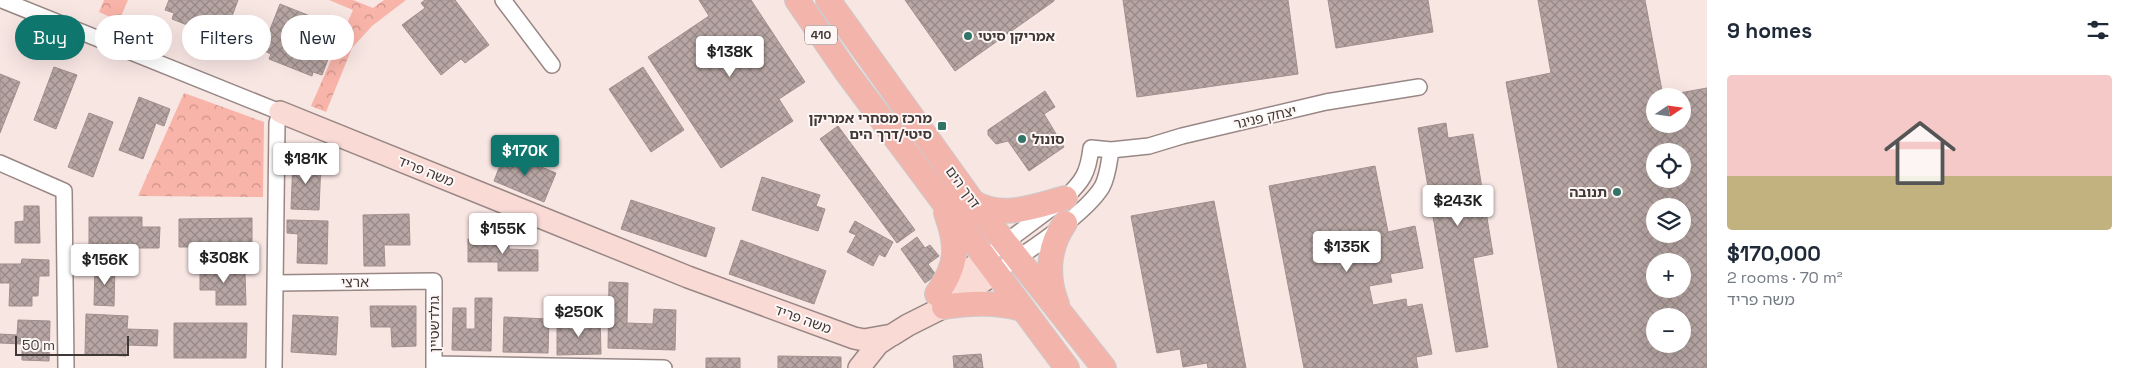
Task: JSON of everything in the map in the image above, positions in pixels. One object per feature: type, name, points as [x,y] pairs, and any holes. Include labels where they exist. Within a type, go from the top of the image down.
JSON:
[{"type":"main road","points":[[788,0],[845,70]]},
{"type":"main road","name":"דרך הים","points":[[797,0],[845,70],[1067,368]]},
{"type":"main road","name":"דרך הים","points":[[828,0],[973,202],[1104,368]]},
{"type":"main road","points":[[973,202],[983,208],[1008,211],[1028,209],[1065,198]]},
{"type":"main road","points":[[942,200],[954,234],[955,249],[951,271],[940,301],[1005,304],[1022,309]]},
{"type":"main road","points":[[1061,312],[1053,294],[1050,271],[1055,239],[1064,222]]},
{"type":"street","name":"משה פריד","points":[[2,0],[688,277],[854,338],[875,339],[900,330],[991,265]]},
{"type":"street","points":[[503,0],[552,66]]},
{"type":"street","name":"יצחק פניגר","points":[[1012,250],[1083,178],[1089,162],[1091,148],[1111,150],[1149,146],[1182,136],[1326,102],[1420,87]]},
{"type":"street","points":[[274,368],[277,123],[280,112]]},
{"type":"street","name":"יצחק פניגר","points":[[991,265],[1012,250],[1064,222],[1093,198],[1105,181],[1111,150]]},
{"type":"street","points":[[0,164],[64,191],[66,368]]},
{"type":"street","name":"ארצי","points":[[276,283],[434,281]]},
{"type":"street","name":"גולדשטיין","points":[[434,281],[434,366]]},
{"type":"street","points":[[858,368],[878,344],[900,330]]},
{"type":"street","points":[[854,338],[858,368]]},
{"type":"street","points":[[434,366],[664,368]]},
{"type":"green space","points":[[104,0],[128,0],[122,15],[106,15],[99,12]]},
{"type":"green space","points":[[329,0],[353,0],[373,8],[384,0],[406,0],[372,26],[354,46],[354,15],[351,15],[353,10]]},
{"type":"green space","points":[[331,60],[347,60],[326,112],[311,106]]},
{"type":"green space","points":[[184,93],[264,122],[263,197],[138,196]]},
{"type":"building","points":[[169,0],[238,0],[232,15],[182,15],[182,23],[172,19],[174,13],[165,10]]},
{"type":"building","points":[[425,0],[455,0],[489,45],[465,63],[461,59],[441,75],[402,25],[425,8],[421,3]]},
{"type":"building","points":[[699,0],[751,0],[805,82],[779,99],[793,121],[721,168],[648,57],[709,16]]},
{"type":"building","name":"אמריקן סיטי","points":[[905,0],[1054,0],[1054,1],[955,71]]},
{"type":"building","points":[[1123,0],[1288,0],[1298,74],[1137,97]]},
{"type":"building","points":[[1328,0],[1428,0],[1433,32],[1336,48]]},
{"type":"building","name":"תנובה","points":[[1538,0],[1645,0],[1662,88],[1646,88],[1646,133],[1691,133],[1691,91],[1707,88],[1707,368],[1558,368],[1506,82],[1551,73]]},
{"type":"building","points":[[280,4],[308,15],[281,15],[281,60],[328,60],[322,75],[313,72],[312,76],[271,60],[271,27]]},
{"type":"building","points":[[54,67],[77,75],[56,129],[34,120]]},
{"type":"building","points":[[643,67],[684,130],[651,152],[609,89]]},
{"type":"building","points":[[0,74],[20,82],[0,133]]},
{"type":"building","points":[[1045,91],[1055,107],[1044,114],[1064,147],[1029,171],[1008,141],[996,144],[988,135],[988,130]]},
{"type":"building","points":[[139,97],[170,109],[164,126],[156,123],[143,159],[119,150]]},
{"type":"building","points":[[89,113],[113,122],[93,177],[68,167]]},
{"type":"building","points":[[1446,123],[1448,138],[1473,134],[1493,254],[1473,258],[1488,347],[1456,352],[1418,128]]},
{"type":"building","points":[[838,126],[915,230],[897,243],[820,139]]},
{"type":"building","points":[[505,152],[556,173],[544,202],[494,181]]},
{"type":"building","points":[[293,160],[321,161],[319,210],[291,209]]},
{"type":"building","points":[[1375,166],[1388,232],[1415,226],[1423,268],[1390,274],[1392,282],[1369,286],[1373,305],[1406,299],[1407,307],[1422,304],[1432,354],[1416,357],[1418,368],[1304,368],[1269,186]]},
{"type":"building","points":[[762,177],[820,195],[816,206],[825,209],[818,231],[752,210]]},
{"type":"building","points":[[631,200],[715,228],[706,257],[621,229]]},
{"type":"building","points":[[1214,201],[1246,368],[1208,368],[1207,363],[1183,367],[1180,349],[1157,353],[1131,216]]},
{"type":"building","points":[[24,206],[39,206],[40,243],[15,243],[15,222],[24,221]]},
{"type":"building","points":[[409,214],[410,245],[384,245],[385,266],[364,266],[363,215]]},
{"type":"building","points":[[89,217],[142,217],[142,227],[160,227],[159,248],[89,248]]},
{"type":"building","points":[[252,218],[252,247],[179,247],[179,219]]},
{"type":"building","points":[[287,220],[328,221],[327,264],[297,263],[298,234],[287,233]]},
{"type":"building","points":[[855,221],[893,242],[885,257],[879,254],[873,266],[847,252],[856,235],[849,232]]},
{"type":"building","points":[[917,237],[925,248],[930,245],[939,256],[928,264],[936,275],[925,283],[901,249]]},
{"type":"building","points":[[468,239],[509,240],[509,249],[538,250],[538,271],[498,271],[498,262],[468,262]]},
{"type":"building","points":[[741,240],[826,271],[814,304],[729,274]]},
{"type":"building","points":[[22,259],[49,260],[49,276],[39,276],[38,296],[32,296],[32,306],[9,306],[10,283],[0,283],[0,264],[21,264]]},
{"type":"building","points":[[200,263],[222,263],[222,272],[245,272],[246,305],[216,305],[216,290],[200,290]]},
{"type":"building","points":[[95,266],[115,266],[114,306],[94,305]]},
{"type":"building","points":[[609,282],[628,283],[627,323],[653,324],[654,309],[676,310],[675,350],[608,348]]},
{"type":"building","points":[[475,298],[492,298],[491,351],[452,350],[453,308],[466,308],[466,329],[475,329]]},
{"type":"building","points":[[370,306],[416,306],[416,346],[392,347],[391,327],[371,327]]},
{"type":"building","points":[[86,314],[128,316],[127,329],[158,330],[157,346],[126,345],[126,356],[85,354]]},
{"type":"building","points":[[293,315],[338,317],[336,355],[291,352]]},
{"type":"building","points":[[588,316],[600,316],[601,354],[557,355],[557,320],[569,319],[569,329],[588,329]]},
{"type":"building","points":[[504,317],[549,319],[548,353],[503,352]]},
{"type":"building","points":[[18,320],[50,321],[49,361],[22,360],[22,344],[0,343],[0,334],[17,335]]},
{"type":"building","points":[[174,323],[247,323],[246,358],[174,358]]},
{"type":"building","points":[[981,354],[983,368],[954,368],[953,356]]},
{"type":"building","points":[[778,356],[841,357],[841,368],[778,368]]},
{"type":"building","points":[[706,358],[740,358],[740,368],[706,368]]},
{"type":"place","name":"אמריקן סיטי","points":[[968,36]]},
{"type":"place","name":"מרכז מסחרי אמריקן סיטי/דרך הים","points":[[942,126]]},
{"type":"place","name":"סונול","points":[[1022,139]]},
{"type":"place","name":"תנובה","points":[[1617,192]]}]
